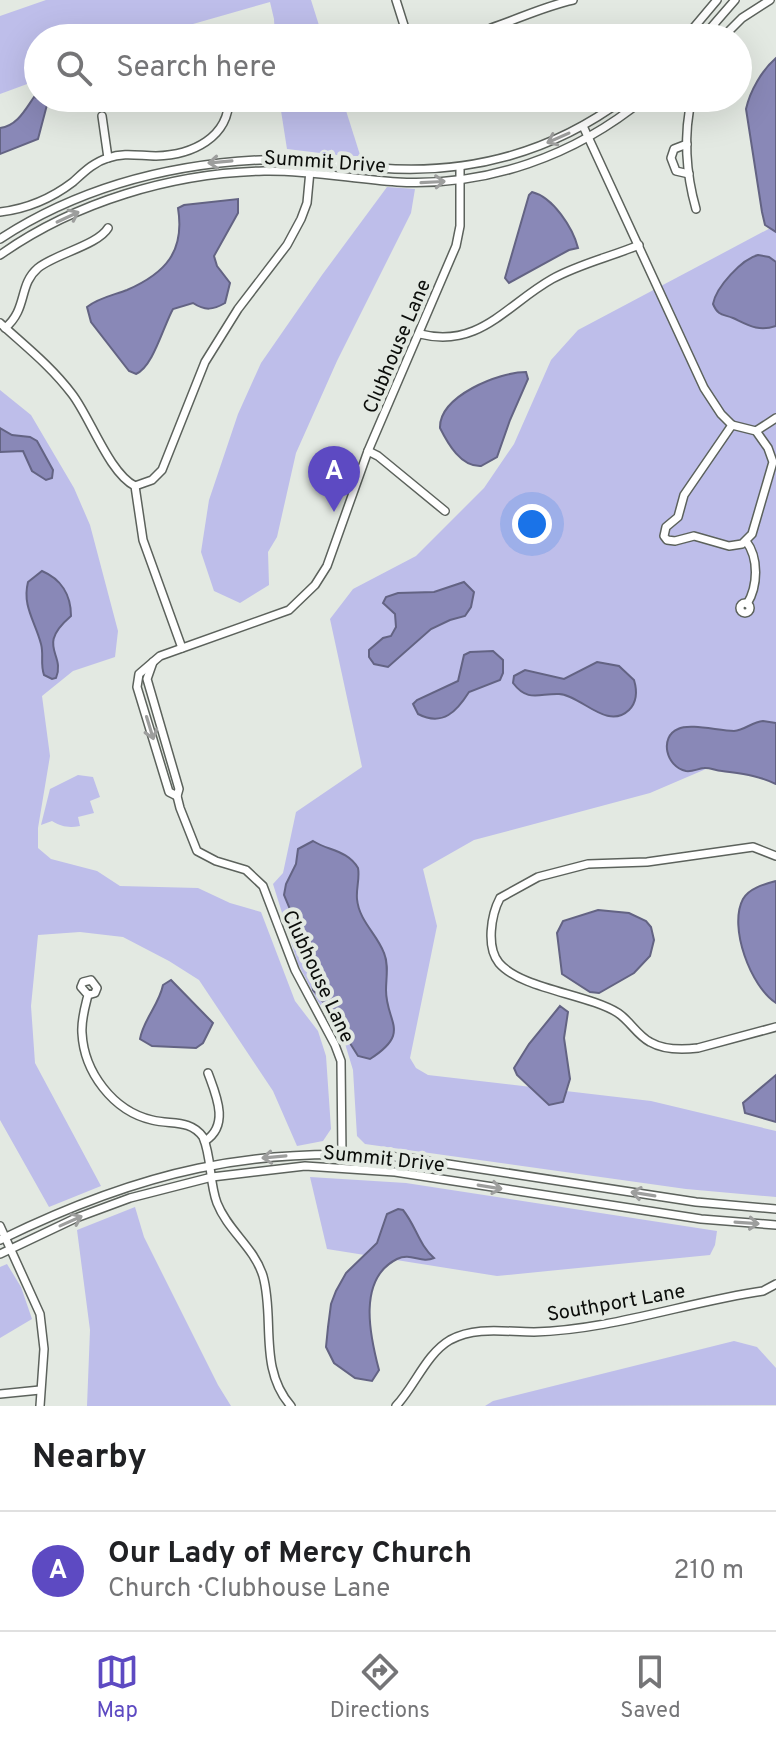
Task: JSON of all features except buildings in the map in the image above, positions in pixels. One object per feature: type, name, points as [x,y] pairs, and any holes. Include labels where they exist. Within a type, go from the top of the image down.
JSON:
[{"type":"street","points":[[396,0],[404,24]]},
{"type":"street","points":[[503,24],[534,14],[551,2],[573,0]]},
{"type":"street","points":[[697,24],[717,0]]},
{"type":"street","points":[[714,24],[735,0]]},
{"type":"street","points":[[736,24],[770,0]]},
{"type":"street","points":[[0,212],[51,196],[90,167],[108,158],[127,154],[170,155],[197,147],[210,140],[224,123],[226,112]]},
{"type":"street","name":"Summit Drive","points":[[0,239],[70,203],[124,181],[190,166],[218,162],[311,160],[404,170],[460,168],[519,154],[583,126],[604,112]]},
{"type":"street","name":"Summit Drive","points":[[0,255],[92,206],[162,185],[261,171],[310,172],[400,182],[460,180],[514,169],[548,157],[589,137],[625,112]]},
{"type":"street","points":[[688,112],[689,174],[696,209]]},
{"type":"street","points":[[102,116],[108,158]]},
{"type":"street","points":[[583,126],[704,388],[732,425],[756,431],[774,457],[757,523],[746,541],[729,546],[694,536],[667,540],[664,536],[666,527],[678,517],[684,495],[732,425]]},
{"type":"street","points":[[687,144],[678,146],[671,158],[676,171],[689,174]]},
{"type":"street","points":[[135,486],[152,480],[164,466],[205,362],[238,309],[293,235],[307,203],[311,160]]},
{"type":"street","name":"Clubhouse Lane","points":[[342,1168],[341,1061],[295,970],[263,886],[246,870],[216,861],[197,851],[177,796],[179,789],[147,679],[153,661],[289,610],[307,596],[327,566],[368,451],[459,236],[460,168]]},
{"type":"street","points":[[108,228],[102,235],[35,271],[27,284],[19,312],[2,326],[36,354],[74,396],[109,456],[127,481],[135,486],[143,540],[182,648]]},
{"type":"street","points":[[420,334],[441,340],[476,330],[504,315],[552,279],[639,245]]},
{"type":"street","points":[[756,431],[776,418]]},
{"type":"street","points":[[368,451],[445,511]]},
{"type":"street","points":[[746,541],[753,551],[755,565],[752,596],[747,604]]},
{"type":"street","points":[[776,856],[753,847],[647,862],[588,864],[538,877],[500,898],[494,913],[492,941],[496,958],[515,975],[617,1013],[646,1039],[663,1047],[698,1048],[776,1027]]},
{"type":"street","points":[[88,995],[83,1019],[83,1042],[92,1068],[106,1092],[123,1107],[143,1118],[193,1127],[205,1141],[215,1195],[223,1215],[253,1254],[262,1274],[275,1381],[291,1406]]},
{"type":"street","points":[[205,1141],[211,1138],[220,1115],[208,1073]]},
{"type":"street","name":"Summit Drive","points":[[3,1239],[108,1192],[210,1165],[281,1156],[378,1155],[452,1163],[683,1200],[776,1209]]},
{"type":"street","name":"Summit Drive","points":[[0,1254],[100,1208],[212,1177],[305,1166],[395,1172],[713,1220],[776,1225]]},
{"type":"street","points":[[0,1226],[3,1239],[11,1249],[40,1314],[44,1349],[40,1406]]},
{"type":"street","name":"Southport Lane","points":[[396,1406],[416,1382],[433,1353],[460,1336],[481,1331],[570,1329],[763,1291],[776,1284]]},
{"type":"street","points":[[0,1394],[40,1390]]},
{"type":"shaded area","points":[[46,0],[311,0],[319,24],[274,24],[270,2],[193,24],[24,24],[24,85],[0,94],[0,16]]},
{"type":"shaded area","points":[[776,58],[776,232],[765,225],[746,112],[752,112],[752,91]]},
{"type":"shaded area","points":[[24,112],[45,112],[38,139],[0,154],[0,128],[16,121]]},
{"type":"shaded area","points":[[281,112],[346,112],[361,158],[287,149]]},
{"type":"shaded area","points":[[387,187],[415,189],[411,213],[337,361],[296,453],[277,537],[268,552],[269,585],[240,603],[214,591],[201,552],[209,500],[238,414],[261,363]]},
{"type":"shaded area","points":[[532,192],[547,200],[561,214],[578,248],[509,283],[505,278]]},
{"type":"shaded area","points":[[238,199],[238,213],[214,256],[217,266],[230,283],[225,303],[209,309],[193,303],[173,309],[148,363],[136,374],[129,371],[91,322],[87,307],[141,283],[162,268],[170,259],[178,237],[178,208]]},
{"type":"shaded area","points":[[776,225],[776,774],[727,760],[650,793],[474,840],[423,869],[437,926],[410,1058],[416,1068],[428,1075],[651,1101],[776,1131],[776,1197],[686,1189],[365,1144],[357,1136],[353,1070],[343,1037],[317,1000],[298,964],[273,884],[283,873],[296,812],[362,767],[330,619],[353,589],[416,556],[484,488],[514,444],[551,360],[578,330]]},
{"type":"shaded area","points":[[758,255],[776,262],[776,326],[770,328],[753,327],[721,314],[713,304],[731,275]]},
{"type":"shaded area","points":[[526,372],[528,379],[497,457],[481,466],[461,459],[440,428],[442,416],[449,406],[487,381]]},
{"type":"shaded area","points":[[0,390],[31,415],[74,488],[90,525],[118,631],[115,657],[73,671],[42,696],[50,756],[38,828],[38,848],[51,859],[97,871],[120,886],[198,888],[230,903],[261,912],[295,1001],[318,1031],[326,1056],[331,1129],[323,1141],[297,1146],[273,1091],[199,980],[123,937],[80,932],[38,935],[31,1006],[35,1063],[101,1186],[49,1207],[0,1120]]},
{"type":"shaded area","points":[[0,428],[12,435],[37,441],[53,470],[52,478],[46,480],[32,471],[23,451],[0,452]]},
{"type":"shaded area","points":[[42,571],[60,583],[71,608],[71,616],[55,635],[53,643],[58,669],[56,678],[52,679],[44,675],[41,644],[27,599],[28,582]]},
{"type":"shaded area","points":[[464,582],[474,592],[471,607],[465,616],[431,629],[388,667],[374,664],[369,650],[383,638],[391,636],[396,627],[395,614],[383,603],[386,597],[398,593],[434,592]]},
{"type":"shaded area","points":[[493,651],[503,660],[500,680],[469,692],[454,711],[442,718],[427,718],[418,714],[413,704],[417,700],[458,681],[464,655]]},
{"type":"shaded area","points":[[597,662],[619,666],[634,680],[634,703],[621,715],[603,714],[559,694],[529,695],[513,683],[514,676],[525,670],[564,679]]},
{"type":"shaded area","points":[[763,721],[776,723],[776,784],[708,768],[686,771],[674,764],[667,752],[668,738],[683,727],[734,731]]},
{"type":"shaded area","points":[[78,775],[93,777],[100,797],[90,801],[94,813],[78,817],[80,826],[59,825],[52,821],[41,825],[50,789]]},
{"type":"shaded area","points":[[313,841],[343,854],[358,868],[358,907],[386,958],[387,1001],[394,1034],[383,1050],[370,1059],[358,1056],[313,990],[309,955],[284,895],[296,864],[298,849]]},
{"type":"shaded area","points":[[776,881],[776,1003],[758,984],[744,956],[738,925],[739,911],[746,895]]},
{"type":"shaded area","points":[[598,910],[629,913],[646,921],[654,940],[650,956],[634,973],[599,993],[590,992],[562,974],[557,933],[563,921]]},
{"type":"shaded area","points":[[171,980],[213,1023],[203,1043],[196,1048],[152,1046],[140,1039],[163,985]]},
{"type":"shaded area","points":[[560,1006],[568,1012],[564,1038],[570,1079],[563,1102],[549,1105],[517,1075],[514,1068]]},
{"type":"shaded area","points":[[776,1075],[776,1122],[745,1113],[743,1103]]},
{"type":"shaded area","points":[[310,1177],[406,1183],[717,1231],[715,1245],[710,1255],[497,1276],[327,1249]]},
{"type":"shaded area","points":[[135,1207],[144,1237],[231,1406],[87,1406],[90,1330],[77,1230]]},
{"type":"shaded area","points":[[403,1210],[434,1258],[402,1257],[384,1268],[376,1280],[371,1294],[370,1325],[379,1370],[372,1381],[355,1378],[334,1363],[326,1347],[331,1304],[346,1273],[377,1243],[387,1214]]},
{"type":"shaded area","points":[[7,1264],[21,1287],[32,1319],[0,1338],[0,1267]]},
{"type":"shaded area","points":[[734,1341],[757,1347],[776,1368],[776,1405],[485,1406],[493,1401]]},
{"type":"place","name":"Our Lady of Mercy Church","points":[[334,512]]}]
